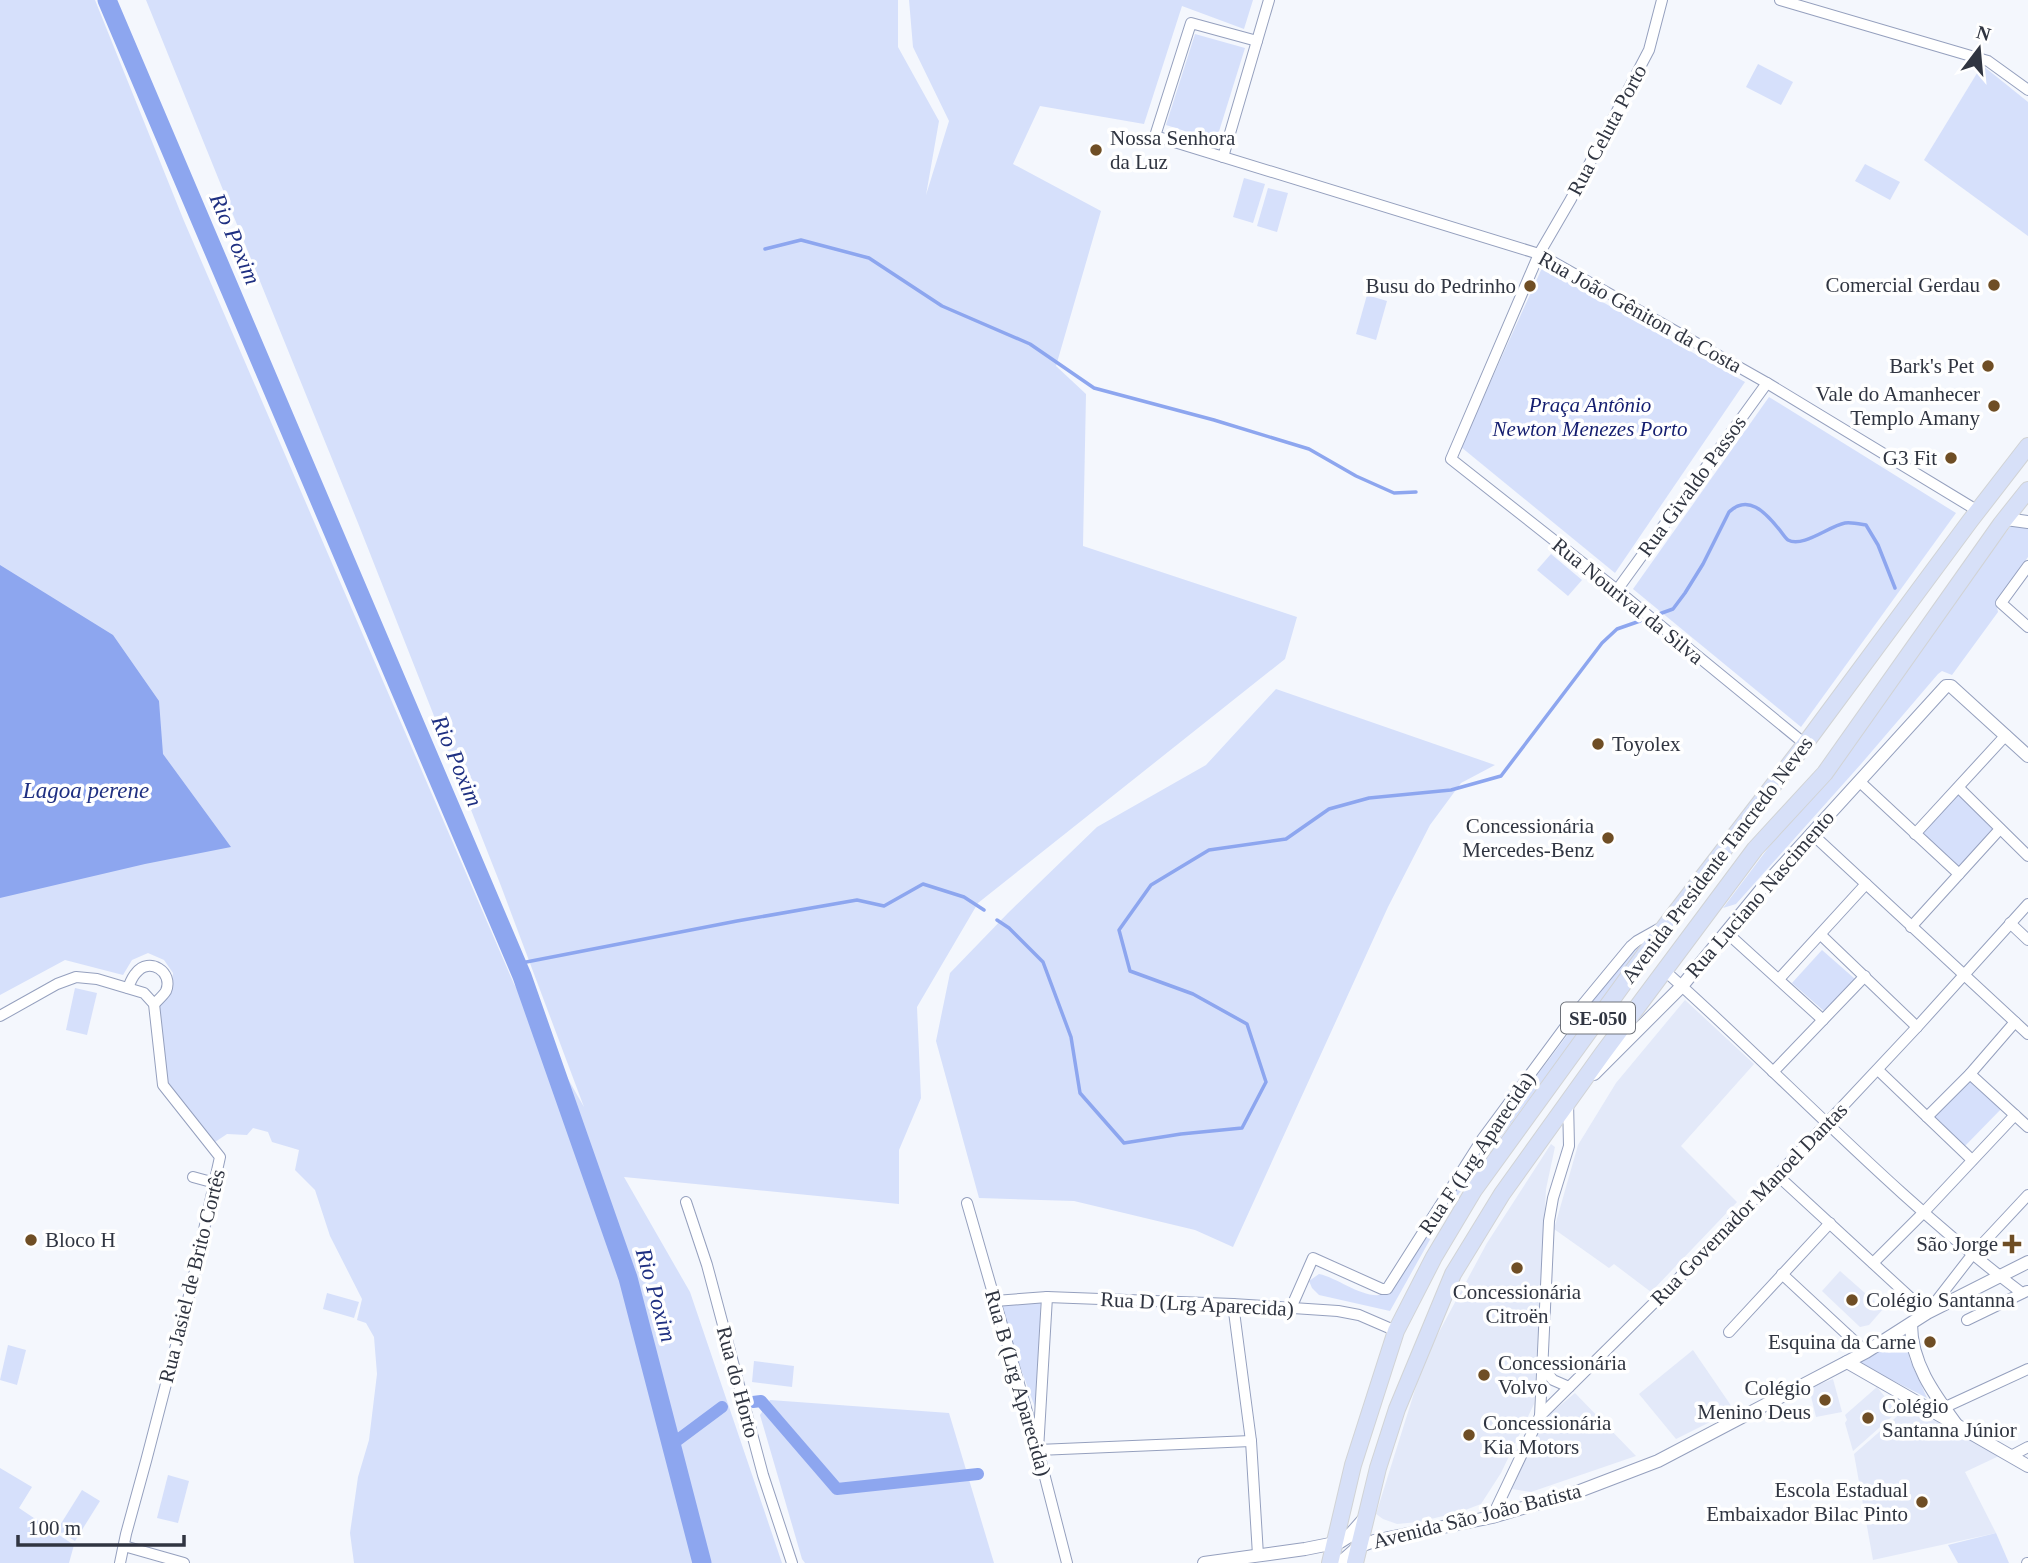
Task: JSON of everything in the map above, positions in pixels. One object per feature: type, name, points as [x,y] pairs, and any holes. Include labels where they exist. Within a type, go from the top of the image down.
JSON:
[{"type":"main road","name":"Avenida Presidente Tancredo Neves","points":[[1330,1563],[1353,1465],[1396,1331],[1434,1257],[1474,1191],[1666,925],[2028,446]]},
{"type":"main road","name":"Avenida Presidente Tancredo Neves","points":[[1357,1555],[1384,1444],[1425,1338],[1453,1274],[1502,1194],[1755,849],[1825,773],[2028,490]]},
{"type":"main road","points":[[1974,516],[2008,515]]},
{"type":"street","points":[[1223,157],[1269,0]]},
{"type":"street","name":"Rua Celuta Porto","points":[[1451,459],[1539,254],[1571,199],[1648,50],[1662,0]]},
{"type":"street","points":[[1780,0],[1988,61],[2028,90]]},
{"type":"street","name":"Rua João Gêniton da Costa","points":[[1257,41],[1191,23],[1155,136],[1539,254],[1767,383],[1974,516]]},
{"type":"street","name":"Rua Givaldo Passos","points":[[1617,590],[1767,383]]},
{"type":"street","name":"Rua Nourival da Silva","points":[[1451,459],[1805,744]]},
{"type":"street","points":[[2008,515],[2028,522]]},
{"type":"street","points":[[2028,566],[2001,603],[2028,627]]},
{"type":"street","name":"Rua Luciano Nascimento","points":[[1568,1101],[1682,986],[1811,833],[1949,685],[2006,735]]},
{"type":"street","points":[[1915,834],[2006,735],[2028,756]]},
{"type":"street","points":[[1860,782],[1959,874]]},
{"type":"street","points":[[1959,788],[2028,856]]},
{"type":"street","points":[[1911,927],[2000,829]]},
{"type":"street","points":[[1811,833],[2028,1034]]},
{"type":"street","points":[[1779,979],[1866,884]]},
{"type":"street","name":"Rua Governador Manoel Dantas","points":[[1492,1517],[1540,1416],[1679,1278],[1878,1070],[2028,904]]},
{"type":"street","points":[[2010,923],[2028,940]]},
{"type":"street","name":"Rua F (Lrg Aparecida)","points":[[1292,1308],[1313,1258],[1383,1290],[1388,1288],[1483,1138],[1574,1016],[1637,941],[1666,925]]},
{"type":"street","points":[[1726,932],[1823,1020]]},
{"type":"street","points":[[1821,934],[1917,1027]]},
{"type":"street","name":"Rua Jasiel de Brito Cortês","points":[[120,1563],[125,1534],[192,1284],[220,1159],[219,1154],[163,1085],[154,1004],[165,993],[168,982],[164,971],[154,965],[142,966],[134,974],[128,988]]},
{"type":"street","points":[[1665,971],[1923,1213],[2000,1277],[2025,1292]]},
{"type":"street","points":[[1773,1072],[1865,976]]},
{"type":"street","points":[[0,1016],[57,984],[76,977],[97,979],[144,993],[154,1004]]},
{"type":"street","points":[[1927,1116],[1970,1074],[2015,1022]]},
{"type":"street","points":[[1878,1070],[1972,1160]]},
{"type":"street","points":[[1970,1074],[2028,1127]]},
{"type":"street","points":[[1540,1416],[1549,1221],[1569,1146],[1568,1101]]},
{"type":"street","points":[[1873,1263],[2015,1115]]},
{"type":"street","points":[[1777,1175],[1927,1313],[1972,1255],[2026,1202]]},
{"type":"street","points":[[193,1177],[215,1183]]},
{"type":"street","name":"Rua do Horto","points":[[686,1202],[707,1265],[763,1475],[792,1563]]},
{"type":"street","name":"Rua B (Lrg Aparecida)","points":[[967,1203],[1068,1563]]},
{"type":"street","points":[[1728,1332],[1830,1223]]},
{"type":"street","name":"Avenida São João Batista","points":[[1340,1563],[1357,1555],[1374,1541],[1492,1517],[1577,1492],[1658,1461],[1866,1352],[1927,1313],[2028,1262]]},
{"type":"street","points":[[1782,1274],[1866,1352]]},
{"type":"street","points":[[1966,1320],[2025,1292]]},
{"type":"street","points":[[1047,1297],[1038,1450],[1251,1441]]},
{"type":"street","name":"Rua D (Lrg Aparecida)","points":[[995,1301],[1047,1297],[1233,1304],[1348,1312],[1396,1331]]},
{"type":"street","points":[[1233,1304],[1251,1441],[1258,1555]]},
{"type":"street","points":[[1911,1324],[1915,1355],[1939,1410]]},
{"type":"street","points":[[1847,1362],[1939,1410],[1958,1427],[2028,1466]]},
{"type":"street","points":[[1543,1368],[1553,1381],[1569,1387]]},
{"type":"street","points":[[1939,1410],[2028,1368]]},
{"type":"street","points":[[2011,1456],[2028,1447]]},
{"type":"street","points":[[1204,1563],[1340,1542],[1366,1517]]},
{"type":"street","points":[[124,1546],[184,1563]]},
{"type":"shaded area","points":[[1685,1000],[1754,1064],[1681,1146],[1737,1202],[1651,1292],[1614,1264],[1609,1268],[1554,1229],[1578,1145],[1616,1083]]},
{"type":"shaded area","points":[[1551,1144],[1555,1147],[1546,1189],[1534,1404],[1501,1473],[1481,1504],[1418,1522],[1397,1524],[1383,1519],[1376,1514],[1425,1358],[1487,1243]]},
{"type":"shaded area","name":"Colégio Santanna","points":[[1840,1271],[1883,1309],[1869,1325],[1860,1327],[1822,1291]]},
{"type":"shaded area","points":[[1693,1350],[1734,1410],[1676,1439],[1639,1394]]},
{"type":"shaded area","name":"Colégio Menino Deus","points":[[1833,1379],[1842,1412],[1816,1417],[1809,1388]]},
{"type":"shaded area","name":"Colégio Santanna Júnior","points":[[1877,1387],[1897,1412],[1853,1451],[1845,1415]]},
{"type":"shaded area","points":[[1575,1393],[1636,1456],[1531,1492],[1512,1489],[1545,1418]]},
{"type":"shaded area","name":"Escola Estadual Embaixador Bilac Pinto","points":[[1910,1405],[1999,1456],[1965,1472],[1996,1533],[1873,1560],[1854,1454]]},
{"type":"green space","points":[[0,0],[95,0],[184,221],[514,984],[584,1107],[501,886],[358,523],[146,0],[898,0],[898,47],[939,121],[926,195],[949,121],[913,47],[909,0],[1253,0],[1244,29],[1182,6],[1144,124],[1040,106],[1013,164],[1101,211],[1056,366],[1086,394],[1083,546],[1297,617],[1285,659],[978,903],[917,1007],[921,1098],[899,1150],[899,1204],[624,1177],[690,1292],[782,1563],[354,1563],[350,1533],[358,1477],[369,1440],[377,1374],[374,1337],[366,1323],[357,1320],[362,1299],[330,1236],[315,1190],[295,1170],[299,1150],[272,1142],[268,1132],[253,1128],[247,1135],[227,1134],[212,1144],[161,1077],[159,1003],[171,990],[173,973],[164,960],[148,953],[132,960],[123,975],[65,960],[0,995]]},
{"type":"green space","points":[[1195,34],[1245,48],[1216,141],[1166,125]]},
{"type":"green space","points":[[1758,64],[1793,82],[1781,105],[1746,87]]},
{"type":"green space","points":[[1982,65],[2028,102],[2028,236],[1924,160]]},
{"type":"green space","points":[[1865,164],[1900,182],[1890,200],[1855,181]]},
{"type":"green space","points":[[1244,178],[1265,184],[1253,223],[1233,217]]},
{"type":"green space","points":[[1268,188],[1288,193],[1277,232],[1257,226]]},
{"type":"green space","name":"Praça Antônio Newton Menezes Porto","points":[[1542,268],[1745,382],[1615,573],[1461,447]]},
{"type":"green space","points":[[1367,295],[1387,301],[1376,340],[1356,334]]},
{"type":"green space","points":[[1769,397],[1956,513],[1801,727],[1633,589]]},
{"type":"green space","points":[[2013,523],[2028,525],[2028,557],[1996,603],[1998,612],[1952,675],[1942,671],[1938,674],[1736,904],[1723,908]]},
{"type":"green space","points":[[1551,554],[1582,580],[1568,596],[1537,570]]},
{"type":"green space","points":[[1276,689],[1495,765],[1461,783],[1430,825],[1388,907],[1233,1247],[1195,1230],[1074,1201],[979,1198],[936,1041],[950,973],[1097,827],[1206,765]]},
{"type":"green space","points":[[1958,795],[1996,830],[1958,871],[1920,836]]},
{"type":"green space","points":[[1635,945],[1640,950],[1446,1211],[1390,1311],[1319,1295],[1309,1281],[1319,1274],[1372,1295],[1391,1291],[1442,1202]]},
{"type":"green space","points":[[1822,950],[1855,979],[1825,1012],[1792,983]]},
{"type":"green space","points":[[75,988],[97,993],[87,1035],[66,1030]]},
{"type":"green space","points":[[1965,1071],[2003,1107],[1963,1148],[1925,1111]]},
{"type":"green space","points":[[327,1293],[359,1302],[354,1318],[323,1309]]},
{"type":"green space","points":[[1041,1301],[1036,1410],[998,1306]]},
{"type":"green space","points":[[1904,1336],[1910,1360],[1927,1398],[1857,1362]]},
{"type":"green space","points":[[8,1345],[26,1350],[17,1385],[0,1380]]},
{"type":"green space","points":[[754,1361],[794,1366],[792,1387],[752,1382]]},
{"type":"green space","points":[[770,1400],[949,1413],[994,1563],[805,1563],[760,1415]]},
{"type":"green space","points":[[0,1468],[32,1487],[19,1508],[74,1545],[69,1563],[0,1563]]},
{"type":"green space","points":[[168,1475],[189,1481],[178,1523],[157,1518]]},
{"type":"green space","points":[[82,1490],[100,1501],[75,1541],[57,1530]]},
{"type":"green space","points":[[1996,1533],[2009,1563],[1958,1563],[1948,1545]]},
{"type":"water","name":"Lagoa perene","points":[[0,565],[113,635],[159,701],[163,754],[231,847],[0,898]]},
{"type":"waterway","name":"Rio Poxim","points":[[107,0],[522,976],[628,1278],[702,1563]]},
{"type":"waterway","points":[[765,249],[801,240],[869,258],[942,306],[1030,344],[1094,388],[1309,449],[1356,476],[1394,493],[1416,492]]},
{"type":"waterway","points":[[1659,614],[1673,609],[1703,564],[1729,512],[1743,505],[1762,511],[1787,539],[1794,542],[1845,523],[1866,525],[1878,545],[1895,588]]},
{"type":"waterway","points":[[997,920],[1009,928],[1043,962],[1071,1037],[1080,1093],[1124,1143],[1242,1128],[1266,1082],[1247,1024],[1193,994],[1130,971],[1119,930],[1151,885],[1209,850],[1286,839],[1329,809],[1369,798],[1451,790],[1501,776],[1602,643],[1617,629],[1640,621]]},
{"type":"waterway","points":[[516,964],[857,900],[884,906],[923,884],[964,897],[984,910]]},
{"type":"waterway","points":[[753,1402],[761,1401],[837,1489],[978,1474]]},
{"type":"waterway","points":[[671,1445],[722,1407]]},
{"type":"place","name":"Nossa Senhora da Luz","points":[[1096,150]]},
{"type":"place","name":"Comercial Gerdau","points":[[1994,285]]},
{"type":"place","name":"Busu do Pedrinho","points":[[1530,286]]},
{"type":"place","name":"Bark's Pet","points":[[1988,366]]},
{"type":"place","name":"Vale do Amanhecer Templo Amany","points":[[1994,406]]},
{"type":"place","name":"G3 Fit","points":[[1951,458]]},
{"type":"place","name":"Toyolex","points":[[1598,744]]},
{"type":"place","name":"Concessionária Mercedes-Benz","points":[[1608,838]]},
{"type":"place","name":"Bloco H","points":[[31,1240]]},
{"type":"place","name":"São Jorge","points":[[2012,1244]]},
{"type":"place","name":"Concessionária Citroën","points":[[1517,1268]]},
{"type":"place","name":"Colégio Santanna","points":[[1852,1300]]},
{"type":"place","name":"Esquina da Carne","points":[[1930,1342]]},
{"type":"place","name":"Concessionária Volvo","points":[[1484,1375]]},
{"type":"place","name":"Colégio Menino Deus","points":[[1825,1400]]},
{"type":"place","name":"Colégio Santanna Júnior","points":[[1868,1418]]},
{"type":"place","name":"Concessionária Kia Motors","points":[[1469,1435]]},
{"type":"place","name":"Escola Estadual Embaixador Bilac Pinto","points":[[1922,1502]]}]
